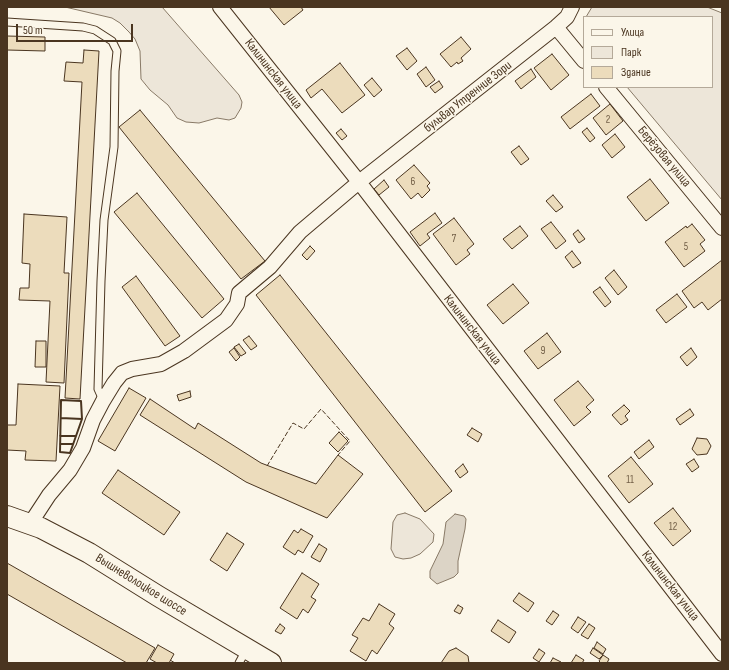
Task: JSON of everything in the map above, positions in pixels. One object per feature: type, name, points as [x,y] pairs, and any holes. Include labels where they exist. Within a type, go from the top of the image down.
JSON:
[{"type":"main road","name":"Вышневолоцкое шоссе","points":[[7,516],[41,528],[89,553],[158,596],[243,656],[271,663]]},
{"type":"street","name":"Калининская улица","points":[[220,7],[358,182],[722,654]]},
{"type":"street","name":"бульвар Утренние Зори","points":[[30,524],[49,495],[70,470],[82,448],[93,420],[103,401],[114,382],[122,373],[132,369],[160,364],[184,351],[226,320],[236,304],[239,293],[270,267],[300,232],[358,182],[556,27],[567,17],[572,7]]},
{"type":"street","points":[[556,27],[583,60]]},
{"type":"street","name":"Берёзовая улица","points":[[607,88],[722,228]]},
{"type":"lane","points":[[7,22],[82,27],[95,30],[112,41],[118,51],[114,147],[104,220],[101,281],[98,389],[103,401]]},
{"type":"green space","points":[[65,7],[162,7],[239,95],[242,102],[241,108],[235,118],[229,120],[217,118],[199,123],[186,122],[177,118],[168,105],[150,90],[141,79],[140,51],[135,39],[120,23],[112,18]]},
{"type":"green space","points":[[592,7],[707,7],[722,13],[722,200],[628,88],[713,88],[713,16],[587,16]]},
{"type":"green space","points":[[405,513],[420,519],[434,534],[433,542],[420,554],[411,558],[403,559],[395,557],[391,549],[393,522],[397,515]]},
{"type":"shaded area","points":[[455,514],[464,516],[466,519],[458,561],[458,573],[454,577],[437,584],[430,578],[430,571],[443,544],[446,522]]},
{"type":"building","points":[[269,7],[301,7],[303,10],[284,25]]},
{"type":"building","points":[[7,36],[45,37],[45,51],[7,50]]},
{"type":"building","points":[[461,37],[471,49],[461,58],[463,61],[458,64],[457,62],[451,67],[440,54]]},
{"type":"building","points":[[407,48],[417,61],[407,70],[396,56]]},
{"type":"building","points":[[84,50],[99,51],[80,399],[65,398],[82,82],[64,81],[66,62],[83,63]]},
{"type":"building","points":[[552,54],[569,75],[551,90],[534,68]]},
{"type":"building","points":[[340,63],[365,95],[342,113],[322,89],[311,98],[306,90]]},
{"type":"building","points":[[426,67],[435,80],[426,87],[417,74]]},
{"type":"building","points":[[531,69],[536,77],[521,89],[515,81]]},
{"type":"building","points":[[372,78],[382,90],[374,97],[364,85]]},
{"type":"building","points":[[439,81],[443,87],[435,93],[430,87]]},
{"type":"building","points":[[591,94],[600,106],[570,129],[561,117]]},
{"type":"building","points":[[610,104],[623,121],[606,135],[593,118]]},
{"type":"building","points":[[140,110],[265,261],[241,279],[119,127]]},
{"type":"building","points":[[587,128],[595,138],[590,142],[582,132]]},
{"type":"building","points":[[341,129],[347,136],[342,140],[336,133]]},
{"type":"building","points":[[615,134],[625,147],[612,158],[602,145]]},
{"type":"building","points":[[519,146],[529,159],[521,165],[511,152]]},
{"type":"building","points":[[414,165],[430,183],[427,186],[430,190],[422,198],[418,193],[411,199],[396,180]]},
{"type":"building","points":[[650,179],[669,203],[646,221],[627,197]]},
{"type":"building","points":[[384,180],[389,187],[379,195],[374,189]]},
{"type":"building","points":[[137,193],[224,299],[202,318],[114,212]]},
{"type":"building","points":[[553,195],[563,207],[556,212],[546,201]]},
{"type":"building","points":[[435,213],[442,223],[427,234],[430,238],[420,246],[410,232]]},
{"type":"building","points":[[24,214],[67,217],[64,273],[69,273],[64,383],[46,382],[50,301],[19,300],[20,288],[29,288],[30,264],[22,263]]},
{"type":"building","points":[[454,218],[474,244],[467,250],[470,254],[456,265],[433,234]]},
{"type":"building","points":[[551,222],[566,241],[556,249],[541,229]]},
{"type":"building","points":[[692,224],[705,240],[700,244],[705,251],[684,267],[665,242],[686,226],[687,228]]},
{"type":"building","points":[[520,226],[528,236],[512,249],[503,239]]},
{"type":"building","points":[[578,230],[585,239],[579,243],[573,234]]},
{"type":"building","points":[[310,246],[315,251],[307,260],[302,255]]},
{"type":"building","points":[[572,251],[581,263],[573,268],[565,257]]},
{"type":"building","points":[[722,260],[722,299],[708,310],[702,302],[694,308],[682,291]]},
{"type":"building","points":[[614,270],[627,287],[618,295],[605,278]]},
{"type":"building","points":[[280,275],[452,491],[425,512],[256,295]]},
{"type":"building","points":[[136,276],[180,336],[165,346],[122,287]]},
{"type":"building","points":[[513,284],[529,303],[503,324],[487,305]]},
{"type":"building","points":[[600,287],[611,302],[605,307],[593,292]]},
{"type":"building","points":[[677,294],[687,307],[666,323],[656,310]]},
{"type":"building","points":[[547,333],[561,352],[538,369],[524,351]]},
{"type":"building","points":[[249,336],[257,346],[251,350],[243,340]]},
{"type":"building","points":[[36,341],[46,341],[46,367],[35,367]]},
{"type":"building","points":[[239,344],[246,353],[241,356],[234,347]]},
{"type":"building","points":[[234,348],[240,357],[236,361],[229,352]]},
{"type":"building","points":[[691,348],[697,357],[687,366],[680,357]]},
{"type":"building","points":[[578,381],[594,400],[586,407],[591,412],[574,426],[554,400]]},
{"type":"building","points":[[18,384],[60,386],[56,461],[25,460],[26,451],[7,450],[7,425],[16,425]]},
{"type":"building","points":[[129,388],[146,398],[115,451],[98,441]]},
{"type":"building","points":[[190,391],[191,397],[179,401],[177,395]]},
{"type":"building","points":[[150,399],[195,429],[198,423],[261,463],[316,484],[338,455],[363,474],[327,518],[246,482],[140,415]]},
{"type":"building","points":[[624,405],[630,411],[625,416],[628,420],[621,425],[612,415]]},
{"type":"building","points":[[690,409],[694,415],[680,425],[676,419]]},
{"type":"building","points":[[472,428],[482,434],[478,442],[467,435]]},
{"type":"building","points":[[339,432],[348,441],[338,452],[329,443]]},
{"type":"building","points":[[697,438],[707,439],[711,446],[707,454],[697,455],[692,449]]},
{"type":"building","points":[[649,440],[654,447],[639,459],[634,452]]},
{"type":"building","points":[[631,457],[653,484],[629,503],[608,476]]},
{"type":"building","points":[[694,459],[699,467],[692,472],[686,464]]},
{"type":"building","points":[[463,464],[468,472],[460,478],[455,471]]},
{"type":"building","points":[[118,470],[180,512],[164,535],[102,493]]},
{"type":"building","points":[[673,508],[691,531],[673,546],[654,523]]},
{"type":"building","points":[[301,529],[313,536],[303,553],[298,550],[295,555],[283,547],[294,530],[298,533]]},
{"type":"building","points":[[227,533],[244,544],[227,571],[210,560]]},
{"type":"building","points":[[319,544],[327,549],[320,562],[311,557]]},
{"type":"building","points":[[7,563],[155,648],[146,663],[127,663],[7,594]]},
{"type":"building","points":[[302,573],[319,584],[311,597],[316,600],[308,613],[303,609],[297,619],[280,608]]},
{"type":"building","points":[[519,593],[534,603],[528,612],[513,601]]},
{"type":"building","points":[[379,604],[395,614],[389,624],[394,628],[377,654],[372,650],[366,661],[350,651],[358,638],[352,635],[363,618],[369,621]]},
{"type":"building","points":[[458,605],[463,608],[460,614],[454,611]]},
{"type":"building","points":[[553,611],[559,615],[552,625],[546,621]]},
{"type":"building","points":[[578,617],[586,622],[578,633],[571,628]]},
{"type":"building","points":[[498,620],[516,632],[509,643],[491,631]]},
{"type":"building","points":[[280,624],[285,628],[281,634],[275,631]]},
{"type":"building","points":[[589,624],[595,628],[588,639],[581,635]]},
{"type":"building","points":[[597,642],[606,649],[603,654],[594,648]]},
{"type":"building","points":[[158,645],[174,654],[169,663],[157,663],[150,659]]},
{"type":"building","points":[[456,648],[468,656],[469,663],[441,663],[449,651]]},
{"type":"building","points":[[593,648],[603,655],[599,659],[590,653]]},
{"type":"building","points":[[539,649],[545,653],[539,662],[533,658]]},
{"type":"building","points":[[576,655],[584,660],[582,663],[571,663]]},
{"type":"building","points":[[603,655],[609,659],[607,663],[601,663],[599,661]]},
{"type":"building","points":[[553,658],[561,662],[550,663]]},
{"type":"fence","points":[[267,466],[293,423],[304,429],[321,409],[350,441],[338,455]]},
{"type":"fence","points":[[170,660],[175,663]]},
{"type":"wall","points":[[61,400],[81,401],[82,419],[70,453],[60,452],[61,400]]},
{"type":"wall","points":[[61,418],[82,419]]},
{"type":"wall","points":[[60,436],[76,436]]},
{"type":"wall","points":[[60,444],[73,444]]}]
